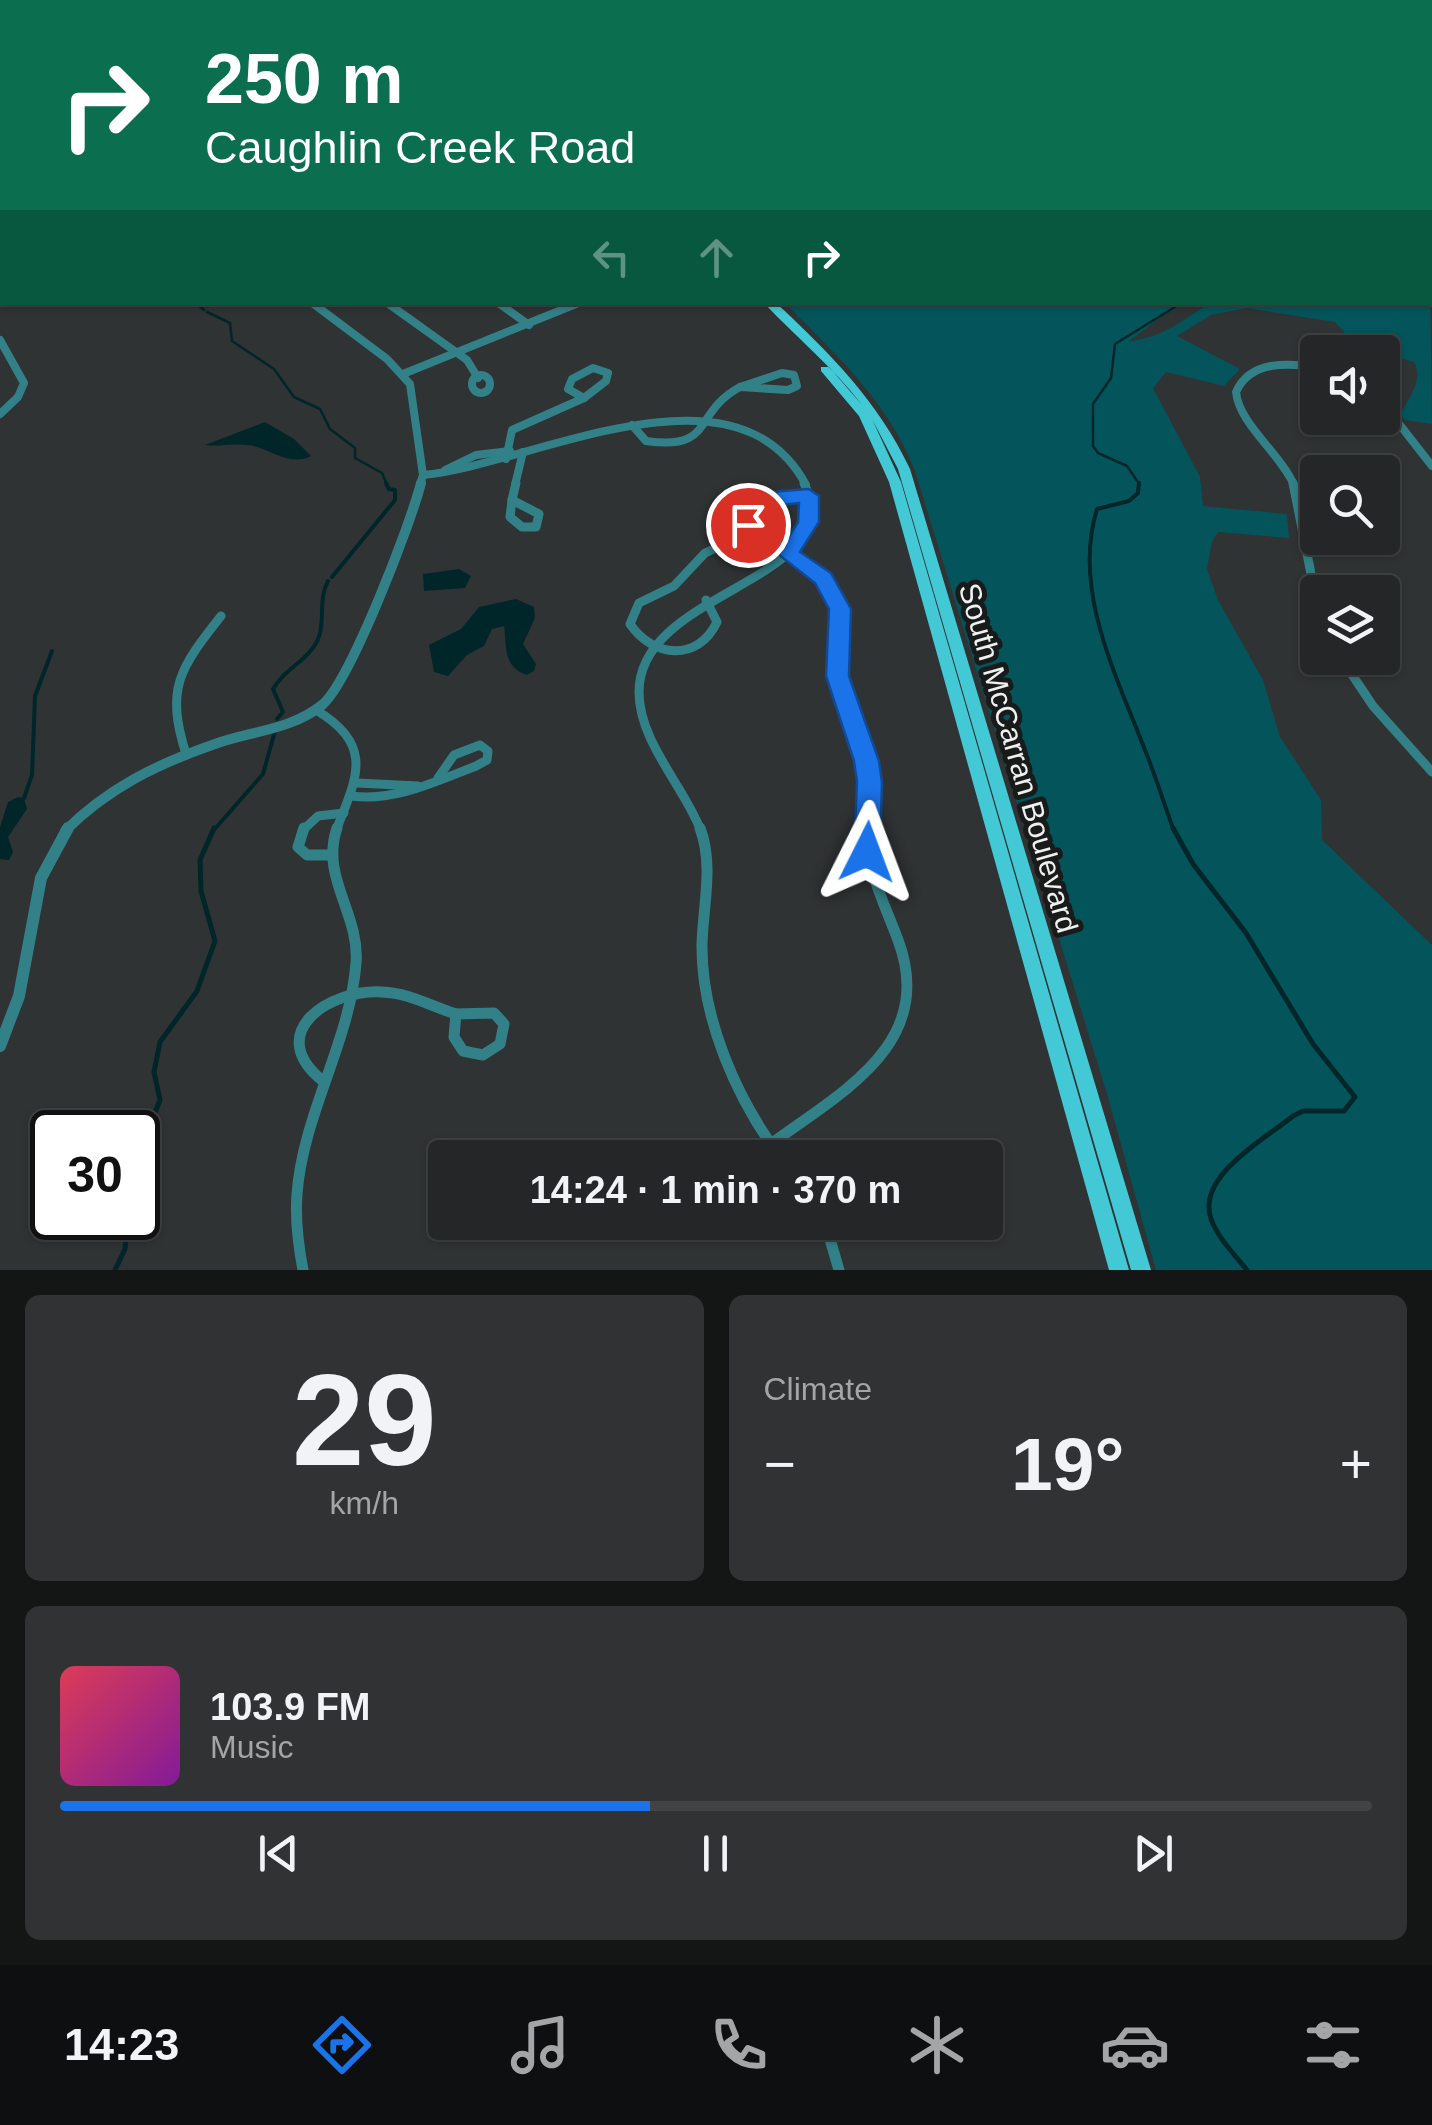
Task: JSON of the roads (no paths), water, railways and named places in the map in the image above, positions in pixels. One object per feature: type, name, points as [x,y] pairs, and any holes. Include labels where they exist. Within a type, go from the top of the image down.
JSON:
[{"type":"main road","name":"South McCarran Boulevard","points":[[759,305],[847,392],[886,456],[1119,1270]]},
{"type":"main road","name":"South McCarran Boulevard","points":[[771,305],[862,394],[889,435],[904,469],[1140,1270]]},
{"type":"street","points":[[0,1046],[19,996],[41,878],[58,840],[104,794],[137,774],[186,754],[277,728],[316,710],[334,693],[346,670],[413,514],[423,475],[412,390],[403,374],[315,305]]},
{"type":"street","points":[[390,305],[458,353],[478,378]]},
{"type":"street","points":[[501,305],[529,325]]},
{"type":"street","points":[[403,374],[574,305]]},
{"type":"street","points":[[0,340],[24,383],[18,397],[0,414]]},
{"type":"street","points":[[1300,366],[1278,365],[1256,370],[1241,380],[1235,399],[1240,413],[1280,458],[1295,487],[1309,575]]},
{"type":"street","points":[[507,455],[512,430],[584,398],[608,378],[604,369],[585,370],[568,382],[571,392],[584,398]]},
{"type":"street","points":[[632,425],[646,441],[676,444],[695,439],[716,400],[740,387],[782,373],[794,376],[798,382],[788,390],[740,387]]},
{"type":"street","points":[[423,475],[476,455],[523,452],[632,425],[705,423],[743,431],[770,444],[794,463],[809,496],[809,522],[788,554],[766,571],[678,618],[651,648],[641,674],[645,723],[703,835],[702,957],[725,1066],[747,1114],[768,1140]]},
{"type":"street","points":[[1400,425],[1432,466]]},
{"type":"street","points":[[512,500],[523,452]]},
{"type":"street","points":[[476,455],[485,466]]},
{"type":"street","points":[[423,475],[485,466],[507,455]]},
{"type":"street","points":[[706,600],[717,622],[705,642],[674,652],[651,648],[638,638],[630,624],[639,603],[674,586],[705,552],[740,537],[764,503],[781,496],[809,496]]},
{"type":"street","points":[[776,1140],[878,1058],[902,1022],[909,985],[903,948],[870,868],[867,761],[837,676],[842,622],[836,597],[815,570],[788,554]]},
{"type":"street","points":[[186,754],[172,712],[174,688],[186,664],[221,616]]},
{"type":"street","points":[[1352,675],[1373,706],[1432,772]]},
{"type":"street","points":[[303,1270],[296,1231],[306,1136],[352,992],[356,937],[331,855],[334,831],[357,784],[352,740],[316,710]]},
{"type":"street","points":[[352,796],[384,800],[478,766],[487,760],[488,751],[480,744],[467,746],[444,764],[438,778]]},
{"type":"street","points":[[357,784],[421,786]]},
{"type":"street","points":[[331,855],[307,855],[298,846],[298,838],[318,816],[344,813]]},
{"type":"street","points":[[323,1081],[301,1062],[298,1037],[311,1016],[352,992],[410,996],[456,1014],[494,1013],[504,1024],[500,1044],[483,1055],[463,1051],[454,1037],[456,1014]]},
{"type":"street","points":[[831,1240],[840,1270]]},
{"type":"waterway","points":[[198,305],[204,310]]},
{"type":"waterway","points":[[1139,483],[1127,466],[1098,453],[1093,446],[1093,404],[1111,378],[1115,344],[1178,305]]},
{"type":"waterway","points":[[207,312],[230,323],[232,341],[274,369],[294,397],[320,409],[330,429],[355,448],[355,458],[382,473],[387,485]]},
{"type":"waterway","points":[[1139,483],[1138,493],[1129,501],[1097,509],[1090,570],[1110,662],[1174,831]]},
{"type":"waterway","points":[[332,577],[395,500],[395,490],[387,485]]},
{"type":"waterway","points":[[277,719],[283,712],[273,689],[317,641],[328,581]]},
{"type":"waterway","points":[[24,798],[32,775],[35,696],[52,651]]},
{"type":"waterway","points":[[213,831],[263,774],[275,731]]},
{"type":"waterway","points":[[156,1110],[160,1100],[154,1072],[160,1042],[197,991],[215,941],[201,891],[200,860],[214,828]]},
{"type":"waterway","points":[[1173,828],[1193,864],[1246,933],[1313,1044],[1355,1097],[1344,1111],[1303,1111],[1293,1116],[1236,1160],[1214,1188],[1209,1203],[1211,1219],[1247,1270]]},
{"type":"waterway","points":[[115,1270],[126,1240]]}]
